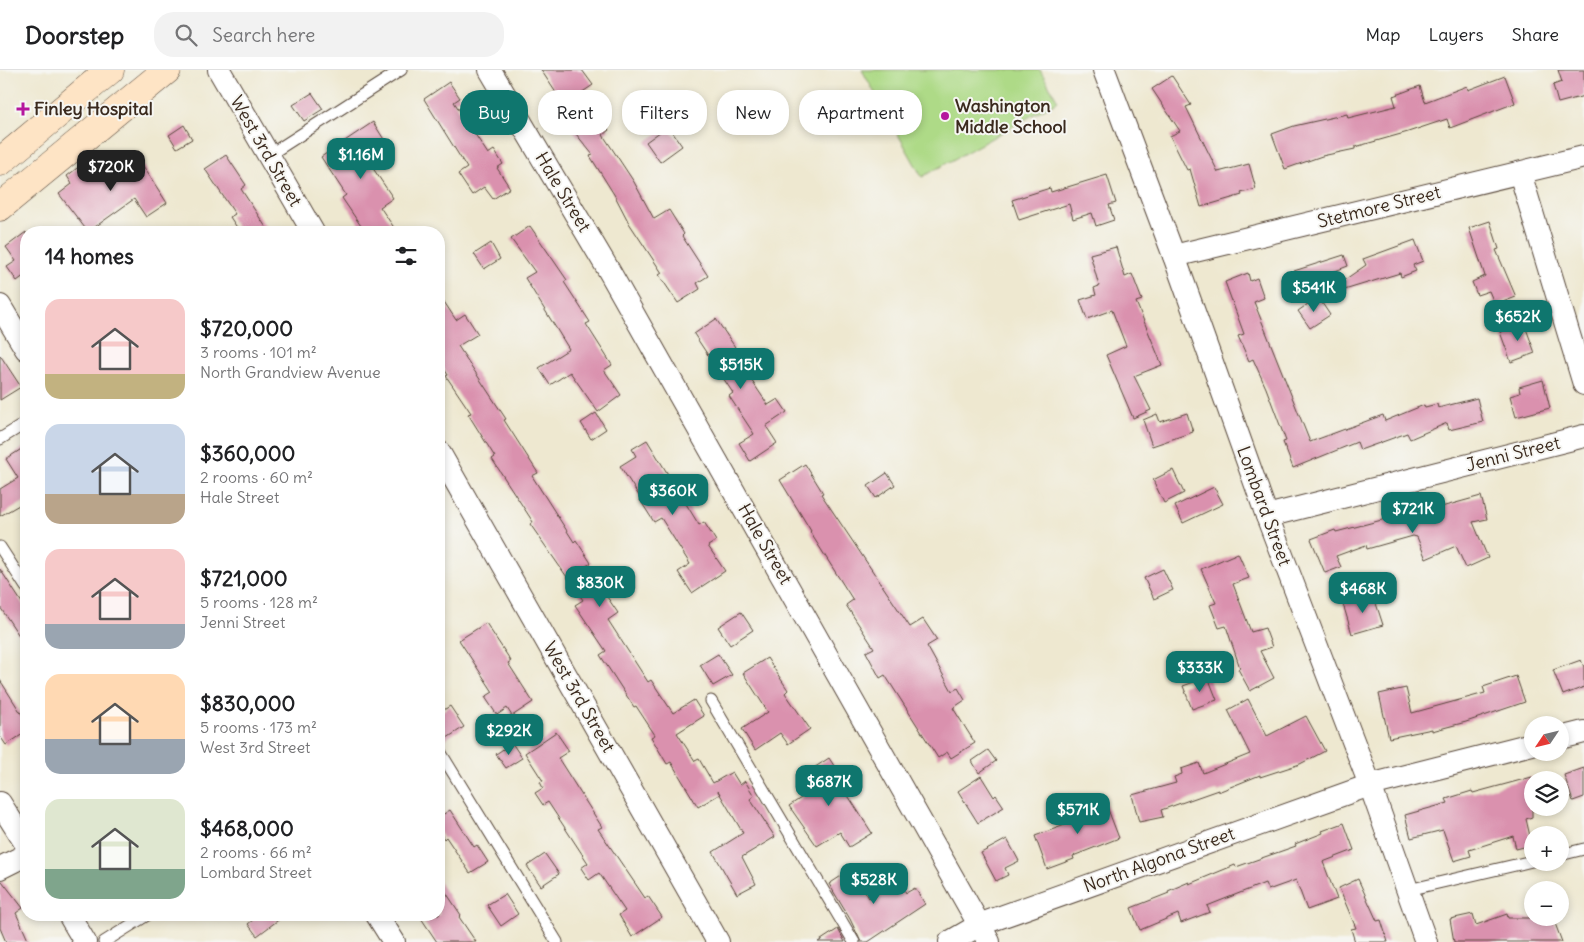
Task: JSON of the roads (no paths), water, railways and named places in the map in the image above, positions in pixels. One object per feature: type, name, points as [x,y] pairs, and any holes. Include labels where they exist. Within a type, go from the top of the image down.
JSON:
[{"type":"main road","points":[[0,162],[110,70]]},
{"type":"main road","points":[[0,207],[167,70]]},
{"type":"street","name":"West 3rd Street","points":[[220,70],[310,226]]},
{"type":"street","name":"Hale Street","points":[[490,70],[608,269],[985,933]]},
{"type":"street","name":"Lombard Street","points":[[1104,70],[1174,256],[1267,516],[1370,785],[1426,942]]},
{"type":"street","name":"Stetmore Street","points":[[1174,256],[1584,157]]},
{"type":"street","points":[[1520,173],[1584,384]]},
{"type":"street","points":[[0,306],[20,339]]},
{"type":"street","name":"Jenni Street","points":[[1267,516],[1584,436]]},
{"type":"street","name":"West 3rd Street","points":[[445,463],[718,942]]},
{"type":"street","points":[[1569,736],[1584,732]]},
{"type":"street","name":"North Algona Street","points":[[950,942],[985,933],[1370,785],[1524,746]]},
{"type":"street","points":[[0,803],[20,835]]},
{"type":"street","points":[[0,868],[20,858]]},
{"type":"street","points":[[73,921],[85,942]]},
{"type":"street","points":[[381,921],[394,942]]},
{"type":"lane","points":[[269,155],[401,70]]},
{"type":"lane","points":[[0,439],[20,427]]},
{"type":"lane","points":[[0,547],[20,578]]},
{"type":"lane","points":[[711,701],[854,942]]},
{"type":"lane","points":[[445,760],[557,942]]},
{"type":"lane","points":[[1569,853],[1584,849]]},
{"type":"lane","points":[[1408,890],[1524,863]]},
{"type":"lane","points":[[104,942],[137,921]]},
{"type":"place","name":"Finley Hospital","points":[[23,109]]},
{"type":"place","name":"Washington Middle School","points":[[945,116]]}]
